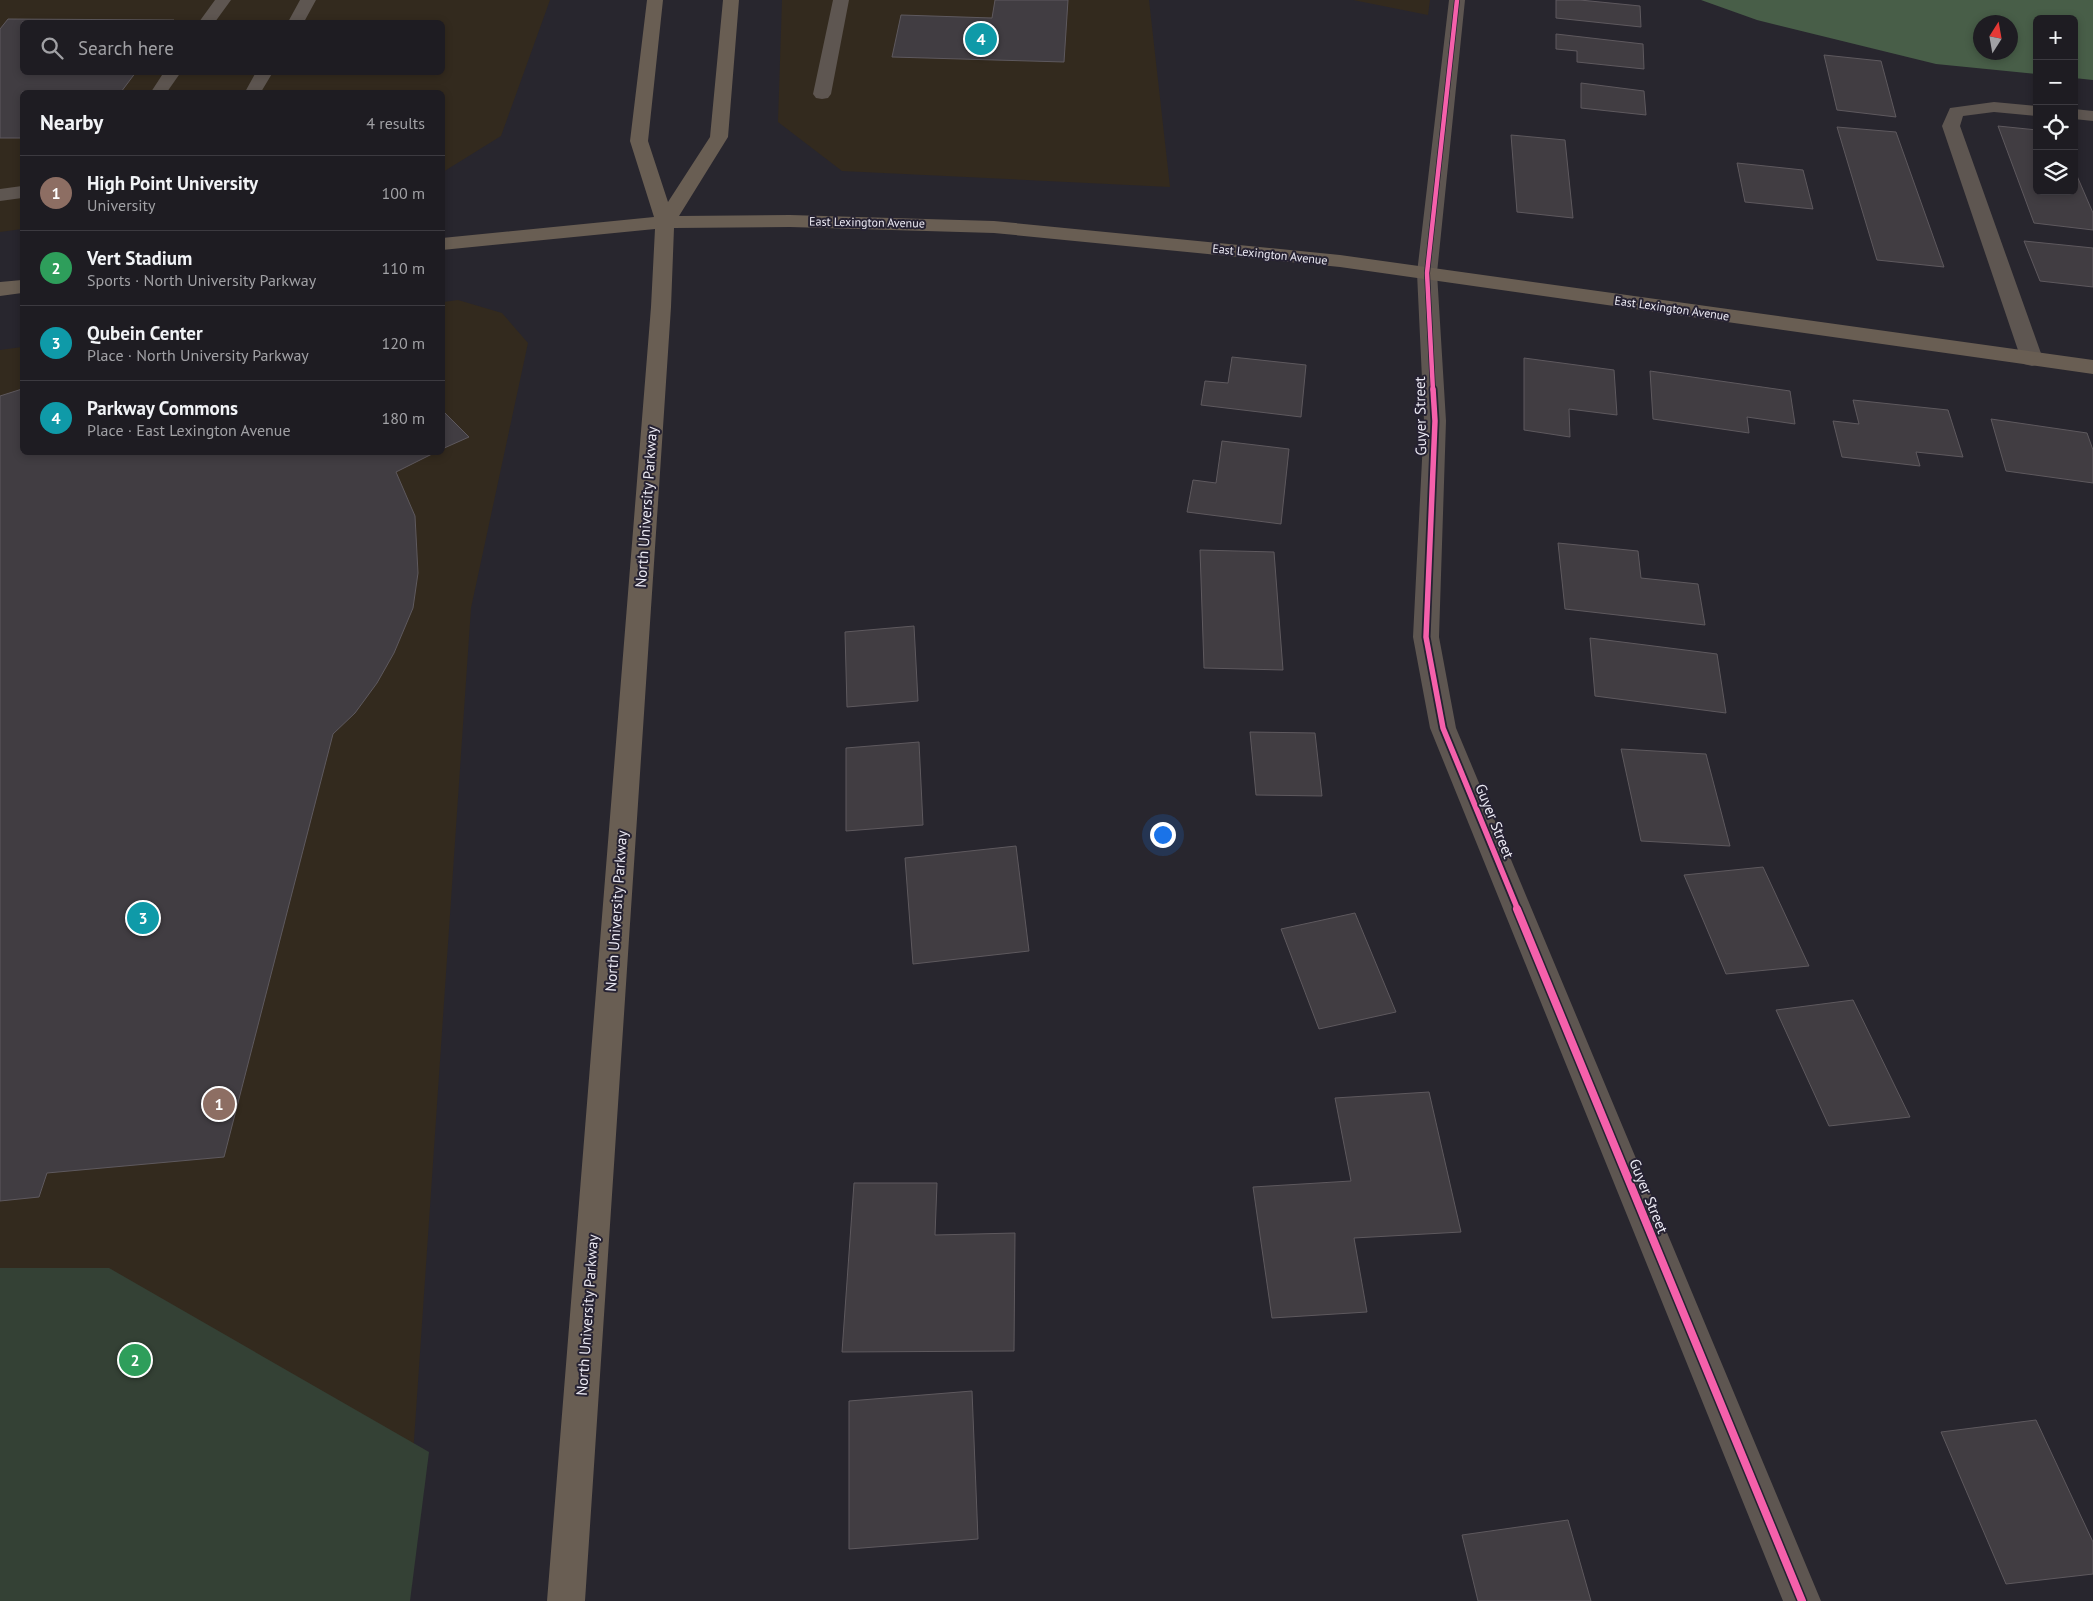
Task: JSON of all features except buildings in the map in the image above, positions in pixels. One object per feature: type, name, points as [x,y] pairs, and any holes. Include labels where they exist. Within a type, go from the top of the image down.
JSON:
[{"type":"main road","name":"North University Parkway","points":[[566,1601],[659,327],[665,222],[639,141],[655,0]]},
{"type":"main road","name":"North University Parkway","points":[[665,222],[719,137],[731,0]]},
{"type":"main road","name":"East Lexington Avenue","points":[[445,244],[665,222],[790,220],[976,226],[1083,234],[1340,261],[2093,367]]},
{"type":"main road","points":[[0,289],[20,287]]},
{"type":"street","points":[[209,20],[223,0]]},
{"type":"street","points":[[297,20],[308,0]]},
{"type":"street","points":[[822,94],[841,0]]},
{"type":"street","name":"Guyer Street","points":[[1457,0],[1427,273],[1435,421],[1426,636],[1443,728],[1802,1601]]},
{"type":"street","points":[[160,90],[171,75]]},
{"type":"street","points":[[254,90],[263,75]]},
{"type":"street","points":[[2032,359],[1951,126],[1956,112],[1994,107],[2033,111]]},
{"type":"street","points":[[2078,114],[2093,116]]},
{"type":"street","points":[[0,195],[20,192]]},
{"type":"shaded area","points":[[0,0],[550,0],[501,136],[445,171],[445,90],[20,90],[20,229],[0,232]]},
{"type":"shaded area","points":[[782,0],[1149,0],[1170,187],[842,171],[778,122]]},
{"type":"shaded area","points":[[1353,0],[1430,0],[1428,15]]},
{"type":"shaded area","points":[[458,300],[502,313],[528,343],[471,608],[403,1601],[0,1601],[0,350],[20,347],[20,455],[445,455],[445,302]]},
{"type":"green space","points":[[1701,0],[2093,0],[2093,80],[2078,78],[2078,15],[2033,15],[2033,74],[1936,64],[1757,20]]},
{"type":"green space","points":[[0,1268],[109,1268],[429,1452],[410,1601],[0,1601]]},
{"type":"cycle path","points":[[1457,0],[1427,273],[1435,421],[1426,637],[1443,728],[1802,1601]]},
{"type":"place","name":"Parkway Commons","points":[[981,39]]},
{"type":"place","name":"Qubein Center","points":[[143,918]]},
{"type":"place","name":"High Point University","points":[[219,1104]]},
{"type":"place","name":"Vert Stadium","points":[[135,1360]]}]
